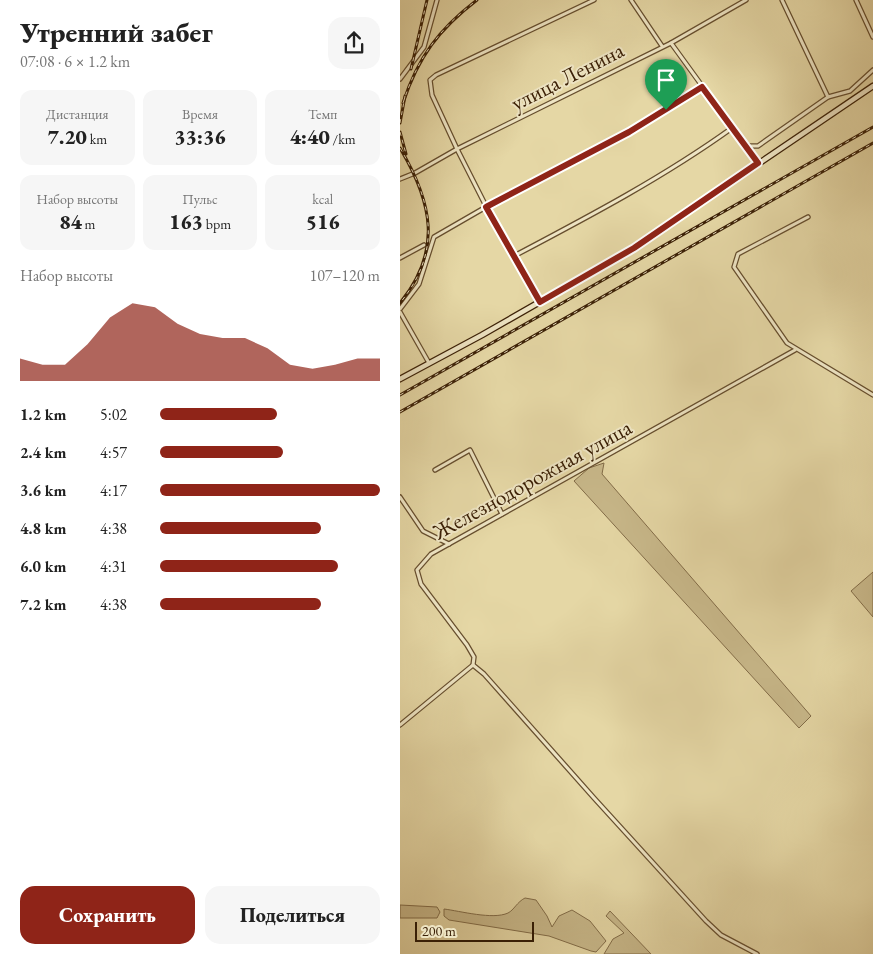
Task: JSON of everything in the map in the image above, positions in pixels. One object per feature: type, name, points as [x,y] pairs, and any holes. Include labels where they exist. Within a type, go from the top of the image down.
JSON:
[{"type":"main road","points":[[400,379],[634,248],[873,86]]},
{"type":"street","points":[[400,79],[424,47],[437,0]]},
{"type":"street","points":[[540,302],[486,207],[457,150],[432,95],[430,80],[453,67],[594,0]]},
{"type":"street","points":[[631,0],[662,46]]},
{"type":"street","name":"улица Ленина","points":[[400,179],[671,43],[746,0]]},
{"type":"street","points":[[782,0],[828,97]]},
{"type":"street","points":[[856,0],[873,37]]},
{"type":"street","points":[[671,43],[758,163]]},
{"type":"street","points":[[746,146],[758,146],[828,97],[850,91],[873,70]]},
{"type":"street","points":[[429,363],[400,311],[419,284],[432,240],[486,207],[620,137],[702,87]]},
{"type":"street","points":[[514,256],[586,218],[703,149],[732,128]]},
{"type":"street","points":[[808,217],[738,254],[734,267],[787,343],[795,350],[873,395]]},
{"type":"street","points":[[400,258],[424,245]]},
{"type":"street","name":"Железнодорожная улица","points":[[473,665],[474,657],[467,645],[421,584],[417,570],[432,554],[795,350]]},
{"type":"street","points":[[435,470],[470,450],[502,514]]},
{"type":"street","points":[[400,497],[423,531],[449,544]]},
{"type":"street","points":[[400,724],[473,665],[484,674],[612,820],[706,921],[722,935],[757,954]]},
{"type":"shaded area","points":[[604,463],[602,474],[811,716],[799,728],[574,481],[589,468]]},
{"type":"shaded area","points":[[873,572],[873,617],[851,591]]},
{"type":"shaded area","points":[[525,898],[536,900],[552,927],[559,916],[572,910],[590,921],[606,941],[596,952],[549,936],[449,920],[444,916],[444,909],[494,916],[502,915],[510,912]]},
{"type":"shaded area","points":[[400,905],[437,907],[440,912],[437,918],[400,918]]},
{"type":"shaded area","points":[[610,911],[651,954],[604,954],[613,939],[624,933],[606,916]]},
{"type":"railway","points":[[411,69],[427,0]]},
{"type":"railway","points":[[403,103],[416,72],[431,45],[452,22],[477,0]]},
{"type":"railway","points":[[400,123],[405,96]]},
{"type":"railway","points":[[400,395],[873,127]]},
{"type":"railway","points":[[400,132],[406,154]]},
{"type":"railway","points":[[400,412],[873,143]]},
{"type":"railway","points":[[400,148],[420,188],[428,226],[423,264],[414,283],[400,303]]},
{"type":"route","points":[[702,87],[758,163],[634,248],[540,302],[486,207],[586,156],[666,110],[702,87]]}]
